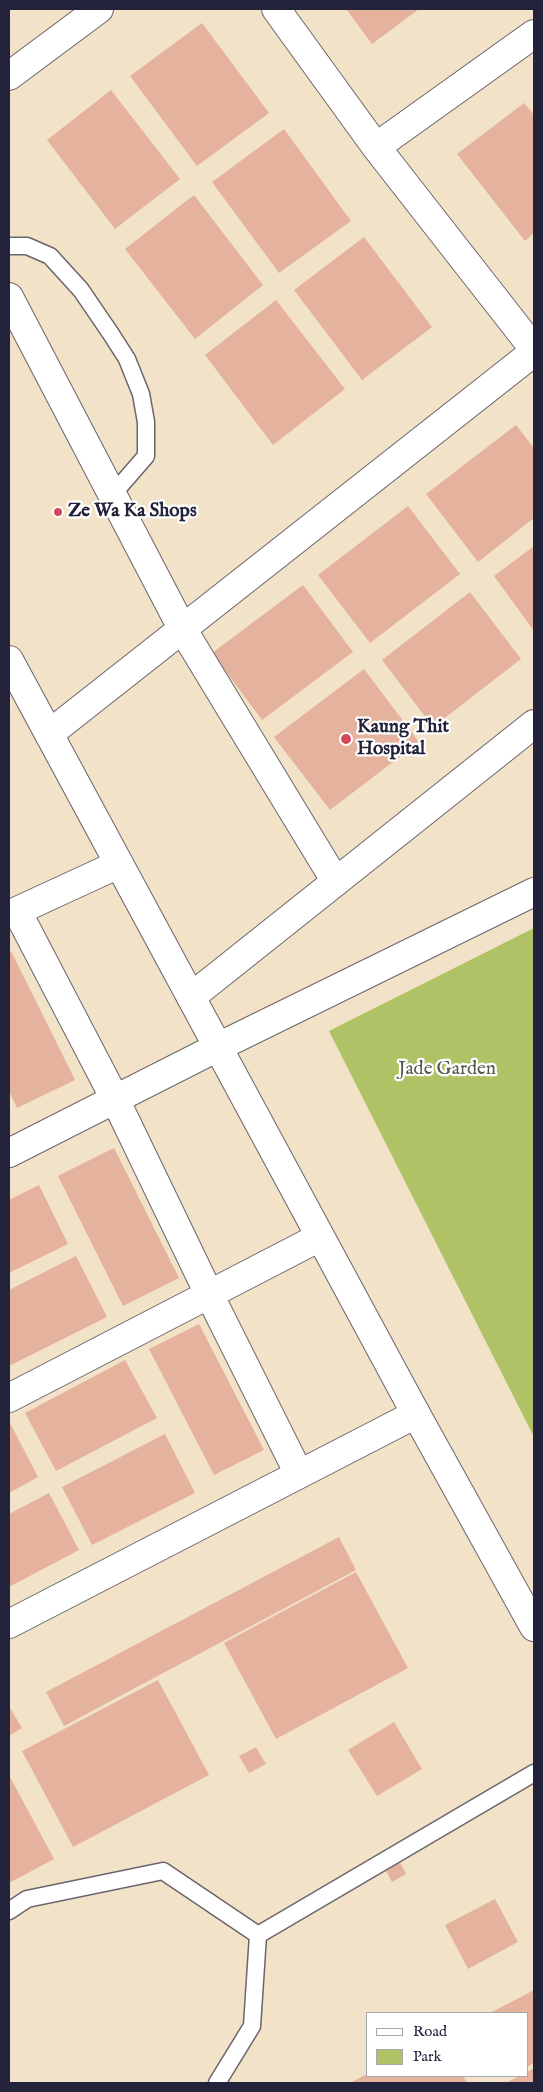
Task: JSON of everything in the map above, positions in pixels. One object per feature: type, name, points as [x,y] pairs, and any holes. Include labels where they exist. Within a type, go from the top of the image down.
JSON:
[{"type":"street","points":[[9,76],[99,9]]},
{"type":"street","points":[[49,734],[183,630],[534,350],[376,147],[276,9]]},
{"type":"street","points":[[376,147],[534,34]]},
{"type":"street","points":[[9,297],[183,630],[336,882]]},
{"type":"street","points":[[9,660],[416,1414],[534,1627]]},
{"type":"street","points":[[191,998],[534,724]]},
{"type":"street","points":[[119,864],[13,912],[115,1099],[209,1294],[299,1474]]},
{"type":"street","points":[[9,1153],[218,1047],[534,892]]},
{"type":"street","points":[[9,1398],[320,1237]]},
{"type":"street","points":[[9,1624],[416,1414]]},
{"type":"lane","points":[[9,246],[27,246],[50,256],[81,290],[111,334],[131,368],[141,394],[145,413],[146,456],[113,494]]},
{"type":"lane","points":[[258,1935],[534,1773]]},
{"type":"lane","points":[[9,1910],[27,1899],[163,1871],[258,1935]]},
{"type":"lane","points":[[217,2083],[252,2026],[258,1935]]},
{"type":"green space","name":"Jade Garden","points":[[534,928],[534,1437],[329,1031]]},
{"type":"building","points":[[346,9],[419,9],[372,44]]},
{"type":"building","points":[[202,23],[269,113],[197,166],[130,76]]},
{"type":"building","points":[[111,90],[180,179],[115,229],[47,140]]},
{"type":"building","points":[[524,103],[534,115],[534,233],[525,241],[457,154]]},
{"type":"building","points":[[284,129],[351,221],[279,273],[212,182]]},
{"type":"building","points":[[194,195],[263,285],[195,339],[125,249]]},
{"type":"building","points":[[364,237],[432,327],[362,380],[294,290]]},
{"type":"building","points":[[276,300],[345,389],[273,445],[205,355]]},
{"type":"building","points":[[516,425],[534,448],[534,518],[478,562],[426,494]]},
{"type":"building","points":[[408,506],[460,574],[370,643],[318,575]]},
{"type":"building","points":[[534,546],[534,631],[494,576]]},
{"type":"building","points":[[303,585],[353,652],[262,720],[212,653]]},
{"type":"building","points":[[470,592],[521,659],[433,727],[382,660]]},
{"type":"building","name":"Kaung Thit Hospital","points":[[364,669],[419,742],[330,810],[274,737]]},
{"type":"building","points":[[11,951],[75,1080],[17,1108],[9,1091],[9,952]]},
{"type":"building","points":[[114,1148],[179,1278],[123,1306],[58,1176]]},
{"type":"building","points":[[39,1185],[68,1244],[9,1273],[9,1200]]},
{"type":"building","points":[[76,1256],[107,1317],[9,1366],[9,1290]]},
{"type":"building","points":[[199,1324],[264,1450],[214,1475],[149,1349]]},
{"type":"building","points":[[125,1360],[157,1418],[56,1471],[25,1413]]},
{"type":"building","points":[[9,1421],[38,1477],[9,1493]]},
{"type":"building","points":[[165,1434],[195,1493],[92,1545],[62,1487]]},
{"type":"building","points":[[49,1493],[79,1550],[9,1587],[9,1514]]},
{"type":"building","points":[[339,1537],[356,1570],[64,1726],[46,1692]]},
{"type":"building","points":[[356,1572],[408,1668],[276,1739],[224,1643]]},
{"type":"building","points":[[158,1680],[209,1775],[73,1847],[22,1751]]},
{"type":"building","points":[[9,1706],[22,1728],[9,1736]]},
{"type":"building","points":[[394,1722],[422,1769],[377,1796],[348,1750]]},
{"type":"building","points":[[256,1747],[266,1764],[249,1773],[239,1756]]},
{"type":"building","points":[[9,1775],[54,1859],[9,1883]]},
{"type":"building","points":[[400,1862],[406,1874],[392,1882],[385,1869]]},
{"type":"building","points":[[495,1899],[518,1942],[468,1969],[445,1925]]},
{"type":"building","points":[[534,1990],[534,2063],[528,2066],[528,2012],[492,2012]]},
{"type":"building","points":[[534,2068],[534,2083],[505,2083],[518,2077],[528,2077],[528,2071]]},
{"type":"building","points":[[366,2075],[366,2077],[464,2077],[467,2083],[350,2083]]},
{"type":"place","name":"Ze Wa Ka Shops","points":[[58,512]]},
{"type":"place","name":"Kaung Thit Hospital","points":[[346,739]]}]
